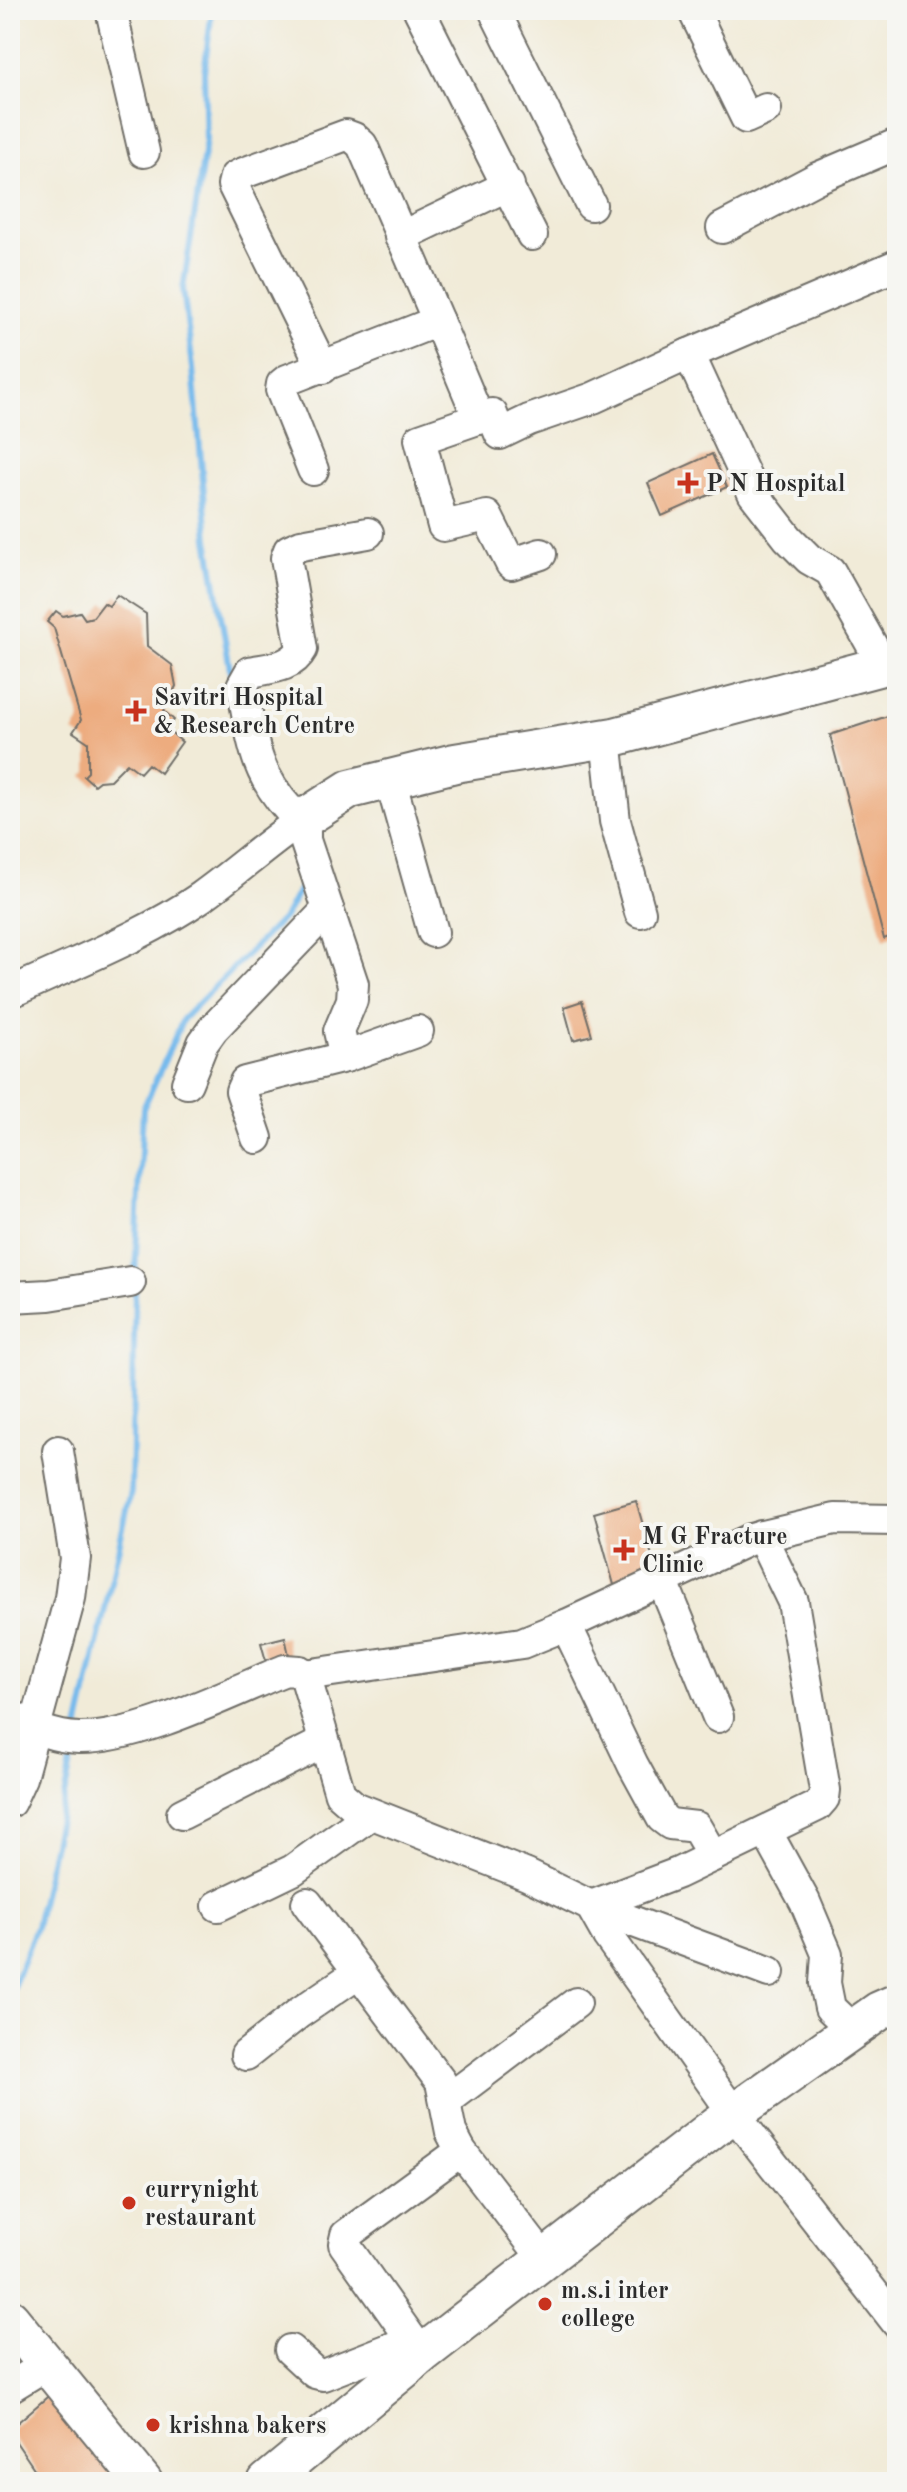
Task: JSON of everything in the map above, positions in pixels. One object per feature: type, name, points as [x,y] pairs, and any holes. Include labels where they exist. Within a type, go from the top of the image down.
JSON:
[{"type":"main road","points":[[302,820],[350,789],[455,763],[606,738],[890,664]]},
{"type":"main road","points":[[267,2482],[417,2347],[544,2259],[734,2114],[879,2011],[897,2003]]},
{"type":"main road","points":[[10,2319],[143,2482]]},
{"type":"street","points":[[111,10],[144,152]]},
{"type":"street","points":[[494,10],[591,205]]},
{"type":"street","points":[[693,10],[746,118],[766,109]]},
{"type":"street","points":[[424,12],[532,235]]},
{"type":"street","points":[[323,368],[233,185],[235,177],[346,135],[362,145],[479,419]]},
{"type":"street","points":[[722,228],[817,178],[897,144]]},
{"type":"street","points":[[400,237],[509,185]]},
{"type":"street","points":[[541,554],[511,564],[487,516],[443,526],[420,439],[492,414],[500,434],[529,420],[593,398],[897,265]]},
{"type":"street","points":[[313,470],[281,390],[282,384],[438,321]]},
{"type":"street","points":[[689,354],[753,493],[798,548],[809,559],[830,571],[890,664]]},
{"type":"street","points":[[345,1057],[339,1031],[352,1000],[353,984],[305,840],[302,820],[291,812],[264,777],[255,755],[242,686],[250,672],[290,663],[302,649],[286,558],[289,550],[368,533]]},
{"type":"street","points":[[606,738],[615,821],[640,912]]},
{"type":"street","points":[[390,779],[433,932]]},
{"type":"street","points":[[10,993],[139,932],[200,898],[302,820]]},
{"type":"street","points":[[187,1083],[203,1043],[213,1029],[328,909]]},
{"type":"street","points":[[257,1138],[241,1091],[245,1082],[345,1057],[418,1031]]},
{"type":"street","points":[[10,1297],[49,1295],[130,1282]]},
{"type":"street","points":[[10,1802],[21,1778],[22,1722],[70,1598],[75,1558],[58,1451]]},
{"type":"street","points":[[305,1675],[522,1643],[761,1536],[835,1519],[897,1520]]},
{"type":"street","points":[[591,1906],[678,1873],[817,1806],[824,1798],[793,1602],[761,1536]]},
{"type":"street","points":[[662,1580],[718,1717]]},
{"type":"street","points":[[566,1625],[662,1818],[670,1824],[696,1827],[713,1856]]},
{"type":"street","points":[[22,1722],[76,1737],[145,1726],[285,1670],[300,1671],[305,1675],[340,1794],[355,1807],[527,1875],[591,1906],[769,1972]]},
{"type":"street","points":[[182,1814],[324,1742]]},
{"type":"street","points":[[218,1906],[293,1870],[371,1814]]},
{"type":"street","points":[[766,1831],[805,1902],[827,1954],[825,1983],[830,2008],[853,2030]]},
{"type":"street","points":[[307,1903],[441,2082],[451,2132],[461,2151],[544,2259]]},
{"type":"street","points":[[591,1906],[608,1936],[734,2114],[897,2323]]},
{"type":"street","points":[[246,2055],[299,2013],[359,1972]]},
{"type":"street","points":[[446,2101],[576,2003]]},
{"type":"street","points":[[290,2350],[315,2373],[323,2375],[417,2347],[344,2244],[346,2235],[461,2151]]},
{"type":"street","points":[[10,2387],[46,2365]]},
{"type":"building","points":[[712,454],[727,487],[662,516],[648,483]]},
{"type":"building","points":[[117,595],[146,614],[147,646],[172,665],[176,686],[164,711],[174,720],[167,729],[182,742],[160,773],[148,764],[140,773],[127,763],[110,780],[94,785],[84,776],[88,772],[88,742],[73,732],[81,720],[54,628],[47,622],[56,611],[63,616],[80,612],[85,619],[93,617],[104,603],[109,606]]},
{"type":"building","points":[[897,713],[897,934],[884,939],[830,735]]},
{"type":"building","points":[[582,1001],[592,1035],[573,1040],[564,1007]]},
{"type":"building","points":[[636,1501],[659,1580],[616,1592],[594,1513]]},
{"type":"building","points":[[285,1637],[289,1655],[266,1661],[261,1643]]},
{"type":"building","points":[[53,2392],[121,2482],[44,2482],[39,2476],[10,2429]]},
{"type":"waterway","points":[[212,10],[204,73],[206,140],[183,289],[208,539],[232,681]]},
{"type":"waterway","points":[[135,1276],[143,1109],[183,1019],[285,916],[307,875]]},
{"type":"waterway","points":[[78,1730],[131,1492],[135,1291]]},
{"type":"waterway","points":[[10,1995],[36,1927],[75,1745]]},
{"type":"place","name":"P N Hospital","points":[[688,483]]},
{"type":"place","name":"Savitri Hospital & Research Centre","points":[[136,711]]},
{"type":"place","name":"M G Fracture Clinic","points":[[624,1550]]},
{"type":"place","name":"currynight restaurant","points":[[129,2203]]},
{"type":"place","name":"m.s.i inter college","points":[[545,2304]]},
{"type":"place","name":"krishna bakers","points":[[153,2425]]}]
